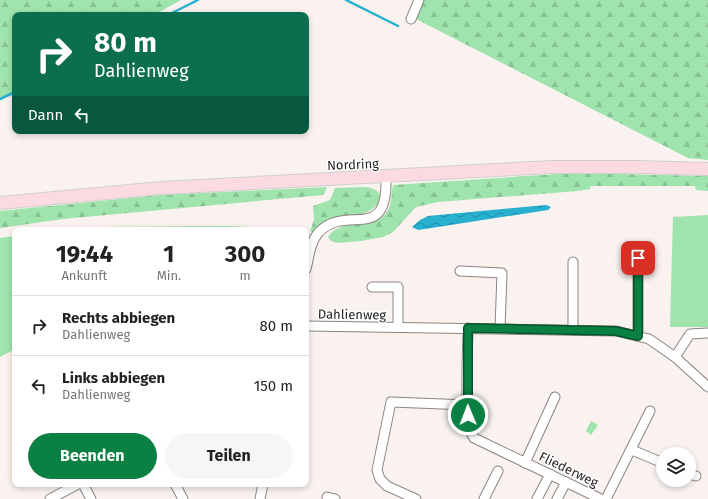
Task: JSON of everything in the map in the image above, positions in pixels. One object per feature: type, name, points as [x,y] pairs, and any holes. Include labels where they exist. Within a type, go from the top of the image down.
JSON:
[{"type":"main road","name":"Nordring","points":[[0,203],[161,188],[552,167],[708,169]]},
{"type":"street","points":[[411,19],[419,0]]},
{"type":"street","points":[[309,258],[314,239],[323,228],[336,223],[370,218],[378,214],[383,208],[387,192],[386,177]]},
{"type":"street","points":[[638,258],[638,336]]},
{"type":"street","points":[[572,330],[573,262]]},
{"type":"street","points":[[460,271],[502,273],[500,328]]},
{"type":"street","name":"Dahlienweg","points":[[372,287],[398,287],[398,327]]},
{"type":"street","name":"Dahlienweg","points":[[309,326],[616,331],[649,340],[675,357],[708,387]]},
{"type":"street","name":"Fliederweg","points":[[468,328],[468,405],[470,433],[474,438],[601,499]]},
{"type":"street","points":[[675,357],[690,334],[708,332]]},
{"type":"street","name":"Fliederweg","points":[[525,462],[555,397]]},
{"type":"street","points":[[416,499],[387,486],[380,479],[377,470],[391,402],[468,405]]},
{"type":"street","points":[[606,499],[632,450],[650,411]]},
{"type":"street","points":[[632,450],[656,460]]},
{"type":"street","points":[[484,499],[498,471]]},
{"type":"street","points":[[537,499],[550,474]]},
{"type":"street","points":[[558,499],[566,482]]},
{"type":"street","points":[[50,499],[72,487]]},
{"type":"street","points":[[85,487],[91,499]]},
{"type":"street","points":[[177,487],[183,499]]},
{"type":"street","points":[[260,499],[262,487]]},
{"type":"green space","points":[[0,0],[181,0],[159,12],[12,12],[12,94],[0,100]]},
{"type":"green space","points":[[421,0],[708,0],[708,160],[688,158],[414,18]]},
{"type":"green space","points":[[573,173],[708,176],[708,191],[696,190],[695,186],[591,186],[590,189],[578,191],[438,202],[416,207],[393,232],[383,237],[338,243],[331,241],[328,237],[341,227],[376,221],[383,217],[388,210],[391,201],[393,185]]},
{"type":"green space","points":[[327,187],[323,195],[63,219],[0,228],[0,211],[159,195]]},
{"type":"green space","points":[[366,187],[377,191],[380,194],[379,202],[376,206],[362,214],[327,221],[321,224],[314,233],[310,231],[314,220],[313,206],[330,200],[335,188]]},
{"type":"green space","points":[[708,215],[708,327],[670,327],[673,217]]},
{"type":"green space","points":[[228,226],[248,227],[104,227]]},
{"type":"green space","points":[[12,236],[12,351],[0,357],[0,238]]},
{"type":"green space","points":[[591,421],[598,425],[591,435],[586,431]]},
{"type":"water","points":[[546,205],[551,207],[548,210],[418,230],[412,227],[420,220],[428,216]]},
{"type":"waterway","points":[[174,12],[198,0]]},
{"type":"waterway","points":[[346,0],[398,26]]},
{"type":"waterway","points":[[0,99],[12,93]]},
{"type":"route","points":[[468,415],[468,328],[616,331],[638,336],[638,258]]}]
